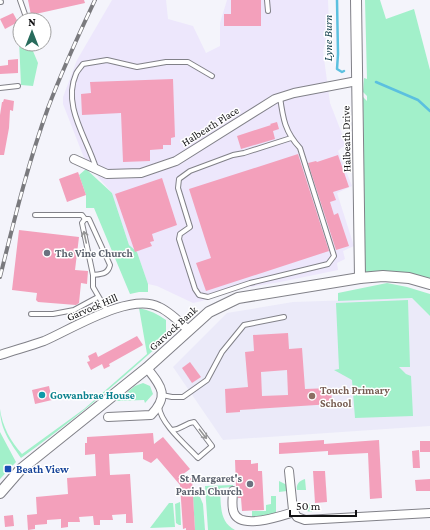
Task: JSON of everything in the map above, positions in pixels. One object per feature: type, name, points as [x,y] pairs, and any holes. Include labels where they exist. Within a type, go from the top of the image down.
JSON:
[{"type":"street","name":"Halbeath Drive","points":[[356,0],[360,278]]},
{"type":"street","name":"Halbeath Place","points":[[74,159],[107,174],[142,173],[176,160],[275,99],[294,93],[357,81]]},
{"type":"street","name":"Garvock Bank","points":[[0,493],[20,470],[147,368],[209,312],[238,298],[360,278],[383,276],[409,278],[430,284]]},
{"type":"street","name":"Garvock Hill","points":[[0,355],[43,341],[107,311],[124,305],[139,303],[158,306],[180,322],[188,330]]},
{"type":"street","points":[[108,417],[151,415],[159,406],[162,394],[161,386],[147,368]]},
{"type":"street","points":[[289,471],[294,512],[297,517],[305,520],[430,513]]},
{"type":"street","points":[[233,491],[232,506],[234,515],[241,522],[252,523],[269,520],[294,512]]},
{"type":"lane","points":[[20,0],[24,12]]},
{"type":"lane","points":[[267,0],[268,11]]},
{"type":"lane","points":[[96,169],[72,104],[72,92],[76,74],[83,64],[107,60],[137,67],[166,62],[188,62],[212,76]]},
{"type":"lane","points":[[0,88],[18,86]]},
{"type":"lane","points":[[280,97],[284,119],[291,138],[300,148],[334,256],[328,264],[250,283],[208,297],[199,295],[195,289],[179,239],[180,234],[190,227],[178,188],[179,179],[190,171],[291,138]]},
{"type":"lane","points":[[35,215],[82,215],[85,219],[89,219],[110,265],[109,270],[105,273],[93,275]]},
{"type":"lane","points":[[85,219],[82,223],[93,275],[93,287],[107,311]]},
{"type":"lane","points":[[31,314],[53,314],[74,310],[98,297]]},
{"type":"lane","points":[[162,394],[172,397],[183,397],[207,380],[222,352],[244,325],[284,318]]},
{"type":"lane","points":[[159,406],[160,415],[172,430],[198,458],[212,446],[194,422],[189,422],[180,429],[172,430]]},
{"type":"shaded area","points":[[112,0],[166,0],[168,19],[193,26],[206,53],[220,46],[220,23],[227,0],[328,0],[329,26],[323,51],[330,103],[346,144],[338,151],[352,186],[337,193],[354,246],[343,251],[345,259],[337,263],[338,270],[231,290],[193,303],[157,286],[148,284],[137,252],[129,245],[112,193],[86,163],[63,104],[63,97],[77,60]]},
{"type":"shaded area","name":"Touch Primary School","points":[[412,298],[430,316],[430,426],[223,440],[173,367],[227,313],[293,302]]},
{"type":"green space","points":[[365,0],[380,0],[386,19],[414,9],[430,70],[430,284],[360,278],[365,246],[363,97],[367,101],[367,96],[363,92],[364,78],[367,79]]},
{"type":"green space","points":[[20,52],[33,52],[38,63],[33,86],[21,85]]},
{"type":"green space","points":[[86,169],[112,193],[129,245],[137,252],[148,284],[148,292],[130,294],[94,208],[86,208],[86,195],[79,175]]},
{"type":"green space","points":[[387,283],[430,294],[430,316],[412,298],[338,301],[338,293]]},
{"type":"green space","points":[[408,300],[410,367],[399,367],[406,374],[411,376],[413,416],[355,418],[352,380],[334,370],[339,369],[336,303]]},
{"type":"green space","points":[[139,308],[153,312],[166,320],[166,334],[155,345],[157,347],[91,404],[21,458],[4,429],[0,416],[0,409],[3,422],[8,433],[22,454],[84,409],[147,354]]},
{"type":"green space","points":[[143,383],[150,386],[153,394],[145,403],[144,400],[116,401],[135,386]]},
{"type":"green space","points":[[0,432],[16,462],[0,479]]},
{"type":"green space","points":[[305,479],[306,490],[297,490],[298,483]]},
{"type":"green space","points":[[279,481],[287,485],[287,491],[279,492]]},
{"type":"green space","points":[[233,485],[233,487],[220,488],[223,517],[230,527],[235,530],[208,530],[205,486]]},
{"type":"green space","points":[[271,496],[276,496],[276,515],[252,520],[252,511],[266,511],[266,505],[271,504]]},
{"type":"green space","points":[[193,497],[200,497],[203,504],[205,530],[195,530]]},
{"type":"green space","points":[[180,502],[181,525],[179,525],[176,523],[175,504]]},
{"type":"green space","points":[[169,503],[173,503],[175,527],[150,528]]},
{"type":"green space","points":[[300,503],[311,504],[312,512],[302,509]]},
{"type":"building","points":[[28,0],[84,0],[85,3],[44,12],[30,12]]},
{"type":"building","points":[[231,0],[261,0],[261,26],[224,26],[224,14],[231,14]]},
{"type":"building","points":[[12,13],[12,25],[5,29],[0,19]]},
{"type":"building","points":[[18,59],[18,73],[0,74],[0,66],[8,65],[8,60]]},
{"type":"building","points":[[173,79],[175,137],[171,138],[171,145],[163,145],[163,149],[150,150],[150,161],[123,162],[121,113],[82,115],[81,94],[91,93],[90,82]]},
{"type":"building","points":[[4,99],[14,101],[13,111],[10,110],[9,128],[4,155],[0,155],[0,115],[2,102]]},
{"type":"building","points":[[277,122],[279,129],[273,131],[275,139],[241,149],[237,136]]},
{"type":"building","points":[[298,154],[329,251],[206,291],[196,263],[211,258],[189,189]]},
{"type":"building","points":[[338,155],[349,187],[333,192],[336,200],[330,202],[334,215],[338,213],[349,246],[336,250],[308,163],[317,162]]},
{"type":"building","points":[[78,172],[86,195],[67,202],[59,179]]},
{"type":"building","points":[[162,178],[177,225],[152,234],[154,241],[150,242],[152,246],[135,252],[115,194]]},
{"type":"building","name":"The Vine Church","points":[[19,230],[79,237],[75,270],[88,271],[87,284],[81,283],[79,303],[76,305],[38,302],[36,300],[37,293],[12,290]]},
{"type":"building","points":[[288,333],[289,349],[302,348],[305,389],[331,388],[332,404],[240,410],[240,412],[226,413],[225,389],[248,387],[245,352],[254,351],[253,335]],"holes":[[[287,370],[288,395],[262,396],[261,372]]]},
{"type":"building","points":[[137,336],[143,345],[109,364],[110,366],[104,369],[102,364],[91,370],[87,362],[90,361],[88,356],[96,352],[98,357]]},
{"type":"building","points":[[190,362],[201,377],[192,383],[182,368]]},
{"type":"building","name":"Gowanbrae House","points":[[49,386],[52,400],[35,404],[32,390]]},
{"type":"building","points":[[153,433],[154,444],[163,437],[190,469],[178,478],[192,478],[195,530],[186,530],[186,528],[183,529],[180,485],[157,458],[151,463],[143,459],[143,452],[109,454],[110,475],[130,474],[133,523],[126,523],[126,514],[112,515],[113,520],[100,520],[100,525],[94,525],[93,516],[79,517],[80,522],[68,522],[68,527],[61,528],[61,519],[47,520],[47,524],[35,525],[35,529],[28,530],[27,515],[37,514],[36,497],[68,494],[67,478],[96,476],[95,454],[85,455],[85,443],[87,443],[87,437]]},
{"type":"building","points":[[324,440],[324,444],[379,440],[382,498],[370,499],[368,453],[328,455],[328,451],[279,454],[279,443]]},
{"type":"building","points":[[420,441],[430,441],[430,452],[420,452]]},
{"type":"building","points":[[419,450],[420,468],[413,468],[412,451]]},
{"type":"building","name":"St Margaret's Parish Church","points":[[235,460],[251,460],[251,464],[258,463],[258,471],[262,471],[264,510],[242,511],[241,498],[238,498],[238,491],[236,487]]},
{"type":"building","points":[[313,471],[325,471],[327,502],[315,503]]},
{"type":"building","points":[[430,479],[430,491],[416,491],[415,480]]},
{"type":"building","points":[[13,515],[14,526],[5,527],[4,516]]},
{"type":"waterway","name":"Lyne Burn","points":[[337,0],[337,69],[342,72],[344,71]]},
{"type":"waterway","name":"Lyne Burn","points":[[376,82],[418,100],[430,111]]},
{"type":"railway","points":[[0,277],[22,192],[48,108],[76,40],[95,0]]},
{"type":"place","name":"The Vine Church","points":[[47,253]]},
{"type":"place","name":"Gowanbrae House","points":[[42,395]]},
{"type":"place","name":"Touch Primary School","points":[[312,396]]},
{"type":"place","name":"Beath View","points":[[8,469]]},
{"type":"place","name":"St Margaret's Parish Church","points":[[250,484]]}]
